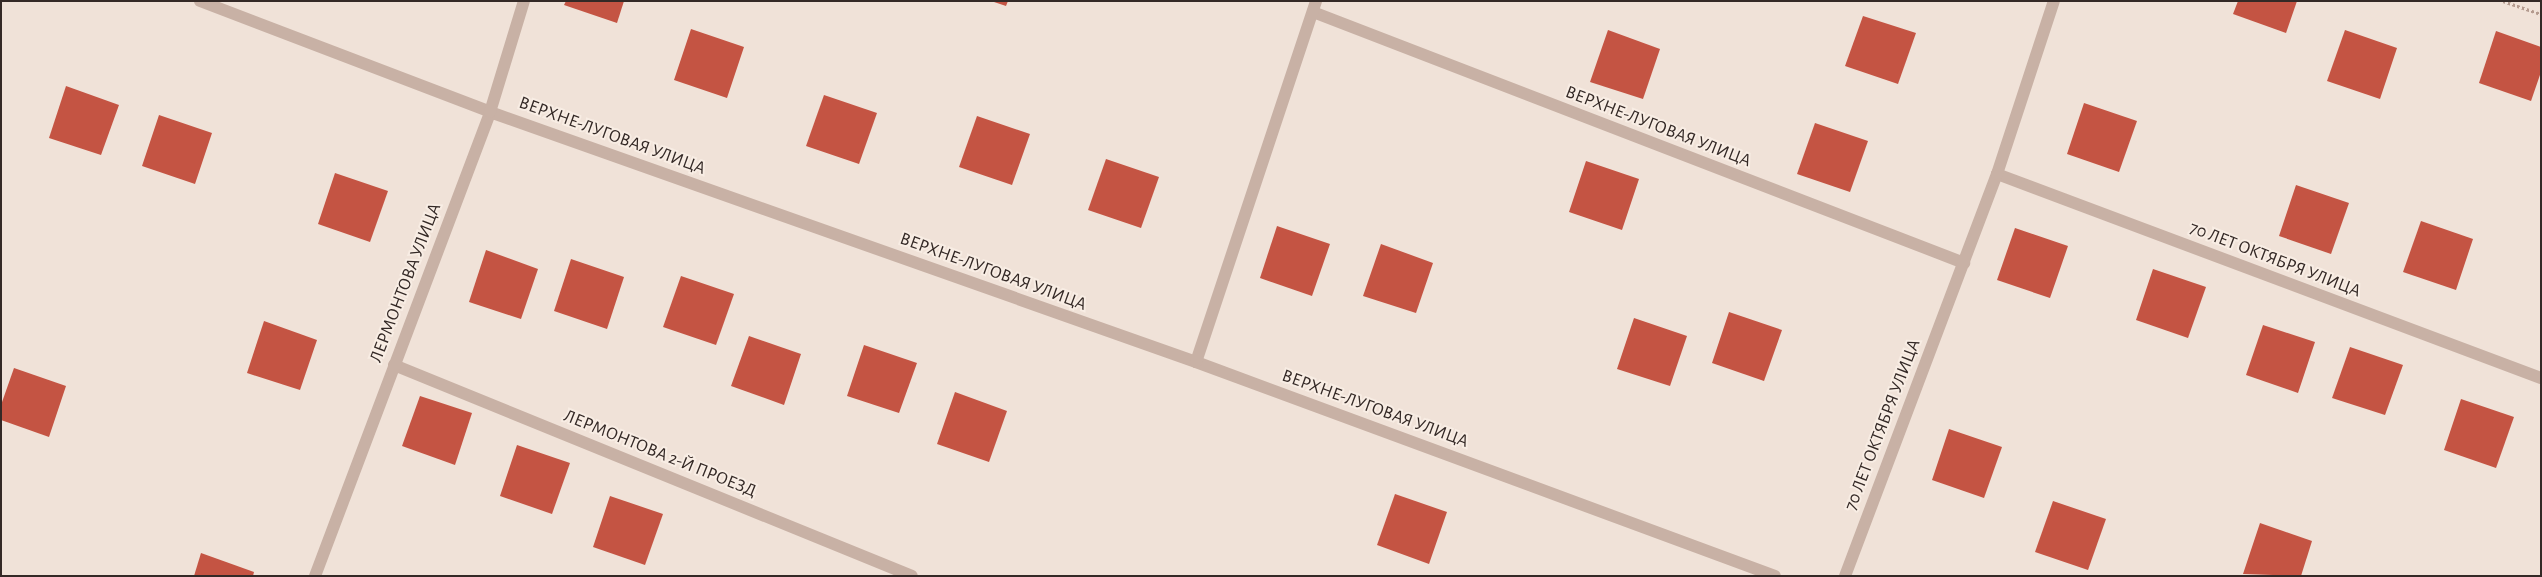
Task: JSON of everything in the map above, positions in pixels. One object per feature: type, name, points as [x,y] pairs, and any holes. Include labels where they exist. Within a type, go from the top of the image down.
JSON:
[{"type":"street","name":"ВЕРХНЕ-ЛУГОВАЯ УЛИЦА","points":[[200,1],[490,112],[1196,362],[1774,576]]},
{"type":"street","name":"ЛЕРМОНТОВА УЛИЦА","points":[[315,576],[490,112],[524,1]]},
{"type":"street","name":"70 ЛЕТ ОКТЯБРЯ УЛИЦА","points":[[1845,576],[1998,174],[2054,1]]},
{"type":"street","name":"ВЕРХНЕ-ЛУГОВАЯ УЛИЦА","points":[[1315,7],[1964,263]]},
{"type":"street","points":[[1196,362],[1315,7]]},
{"type":"street","name":"70 ЛЕТ ОКТЯБРЯ УЛИЦА","points":[[1998,174],[2541,378]]},
{"type":"street","name":"ЛЕРМОНТОВА 2-Й ПРОЕЗД","points":[[394,365],[912,576]]},
{"type":"path","points":[[2503,1],[2541,14]]},
{"type":"building","points":[[566,1],[624,1],[617,23],[564,5]]},
{"type":"building","points":[[991,1],[1008,1],[1006,6]]},
{"type":"building","points":[[2238,1],[2297,1],[2286,33],[2233,14]]},
{"type":"building","points":[[1863,16],[1916,33],[1898,84],[1845,66]]},
{"type":"building","points":[[691,29],[744,47],[727,98],[674,80]]},
{"type":"building","points":[[1608,30],[1660,49],[1643,99],[1590,82]]},
{"type":"building","points":[[2345,30],[2397,48],[2380,99],[2327,81]]},
{"type":"building","points":[[2496,31],[2541,47],[2541,72],[2531,101],[2479,83]]},
{"type":"building","points":[[66,86],[119,105],[101,155],[49,138]]},
{"type":"building","points":[[824,95],[877,113],[859,164],[806,146]]},
{"type":"building","points":[[2084,103],[2137,121],[2119,172],[2067,154]]},
{"type":"building","points":[[159,115],[212,133],[195,184],[142,166]]},
{"type":"building","points":[[977,116],[1030,134],[1012,185],[959,167]]},
{"type":"building","points":[[1815,123],[1868,141],[1850,192],[1797,174]]},
{"type":"building","points":[[1106,159],[1159,177],[1141,228],[1088,210]]},
{"type":"building","points":[[1586,161],[1639,179],[1622,230],[1569,212]]},
{"type":"building","points":[[335,173],[388,191],[370,242],[318,224]]},
{"type":"building","points":[[2296,185],[2349,203],[2331,254],[2279,236]]},
{"type":"building","points":[[2421,221],[2473,239],[2456,290],[2403,272]]},
{"type":"building","points":[[1277,226],[1330,244],[1312,296],[1260,278]]},
{"type":"building","points":[[2015,228],[2068,246],[2050,298],[1997,280]]},
{"type":"building","points":[[1381,244],[1433,263],[1416,313],[1363,296]]},
{"type":"building","points":[[486,250],[538,269],[521,319],[469,302]]},
{"type":"building","points":[[571,259],[624,277],[607,329],[554,311]]},
{"type":"building","points":[[2153,269],[2206,287],[2188,338],[2136,320]]},
{"type":"building","points":[[681,276],[734,294],[716,345],[663,327]]},
{"type":"building","points":[[1729,312],[1782,330],[1764,381],[1712,363]]},
{"type":"building","points":[[1634,318],[1687,336],[1670,386],[1617,369]]},
{"type":"building","points":[[264,321],[317,340],[300,390],[247,373]]},
{"type":"building","points":[[2263,325],[2315,342],[2298,393],[2246,375]]},
{"type":"building","points":[[749,336],[801,354],[784,405],[731,386]]},
{"type":"building","points":[[864,345],[917,363],[899,413],[847,396]]},
{"type":"building","points":[[2350,347],[2403,365],[2385,415],[2332,398]]},
{"type":"building","points":[[14,368],[66,386],[49,437],[1,420],[1,405]]},
{"type":"building","points":[[955,392],[1007,411],[989,462],[937,444]]},
{"type":"building","points":[[420,396],[472,413],[455,465],[402,446]]},
{"type":"building","points":[[2461,399],[2514,417],[2496,468],[2444,450]]},
{"type":"building","points":[[1949,429],[2002,447],[1984,498],[1932,480]]},
{"type":"building","points":[[517,445],[570,463],[552,514],[500,496]]},
{"type":"building","points":[[1395,494],[1447,512],[1429,564],[1377,545]]},
{"type":"building","points":[[610,496],[663,514],[645,565],[593,547]]},
{"type":"building","points":[[2053,501],[2106,519],[2088,570],[2035,552]]},
{"type":"building","points":[[2260,523],[2312,541],[2301,576],[2243,574]]},
{"type":"building","points":[[201,553],[254,572],[253,576],[194,576]]}]
